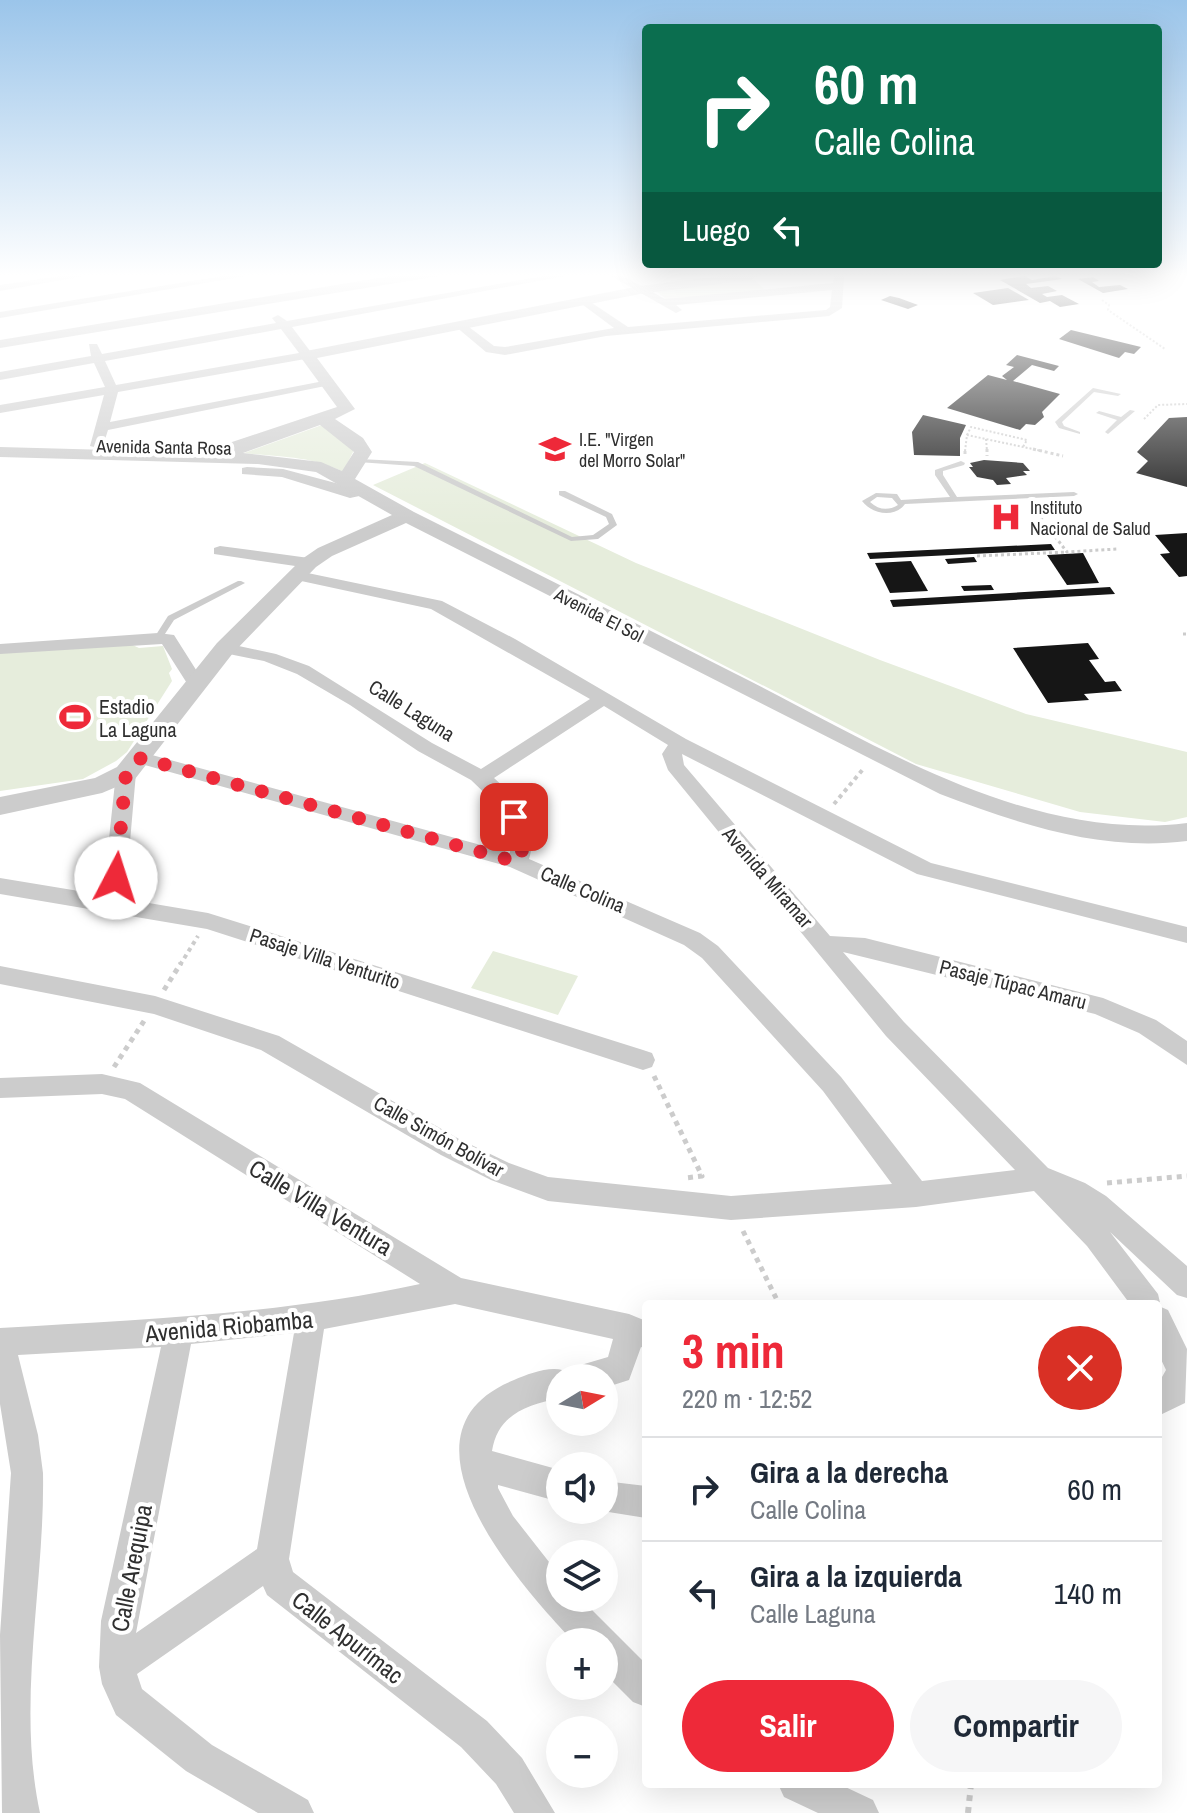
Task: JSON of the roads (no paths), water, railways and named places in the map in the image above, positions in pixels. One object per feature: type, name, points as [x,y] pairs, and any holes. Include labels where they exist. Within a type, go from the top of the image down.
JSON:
[{"type":"street","points":[[0,376],[95,361]]},
{"type":"street","points":[[97,446],[112,389],[99,361]]},
{"type":"street","points":[[0,409],[275,361]]},
{"type":"street","points":[[103,427],[329,384],[311,361]]},
{"type":"street","name":"Avenida Santa Rosa","points":[[0,443],[235,450],[347,409],[329,384]]},
{"type":"street","points":[[323,419],[357,442],[363,452],[360,461],[345,479]]},
{"type":"street","name":"Avenida El Sol","points":[[0,452],[295,462],[321,467],[407,516],[873,756],[980,802],[1124,834],[1173,836],[1187,832]]},
{"type":"street","points":[[247,471],[283,473],[350,494],[366,493]]},
{"type":"street","points":[[0,806],[102,785],[133,766],[225,648],[304,570],[325,552],[407,516]]},
{"type":"street","points":[[220,551],[436,605],[679,743],[925,869],[1187,935]]},
{"type":"street","points":[[0,649],[168,639],[196,684]]},
{"type":"street","name":"Calle Laguna","points":[[225,648],[282,661],[333,685],[431,750],[483,776],[507,800],[521,834],[523,848],[517,862]]},
{"type":"street","points":[[483,776],[604,698]]},
{"type":"street","name":"Avenida Miramar","points":[[679,743],[672,754],[675,766],[895,1029],[1039,1178],[1055,1179],[1073,1188],[1153,1251],[1187,1285]]},
{"type":"street","points":[[113,905],[133,766]]},
{"type":"street","name":"Calle Colina","points":[[133,766],[517,862],[692,939],[710,952],[832,1084],[916,1195]]},
{"type":"street","name":"Pasaje Villa Venturito","points":[[0,886],[208,921],[643,1060]]},
{"type":"street","name":"Pasaje Túpac Amaru","points":[[827,945],[845,943],[865,946],[1082,1000],[1132,1016],[1164,1033],[1187,1055]]},
{"type":"street","name":"Calle Simón Bolívar","points":[[0,975],[126,999],[211,1021],[270,1043],[450,1147],[500,1172],[548,1189],[731,1208],[916,1195],[1039,1178]]},
{"type":"street","name":"Calle Villa Ventura","points":[[0,1088],[102,1084],[131,1090],[455,1290],[637,1332]]},
{"type":"street","points":[[1039,1178],[1097,1237],[1145,1300]]},
{"type":"street","name":"Avenida Riobamba","points":[[0,1342],[311,1320],[376,1310],[455,1290]]},
{"type":"street","points":[[117,1667],[272,1559],[311,1320]]},
{"type":"street","points":[[1162,1329],[1181,1369],[1174,1392],[1162,1399]]},
{"type":"street","name":"Calle Arequipa","points":[[179,1331],[118,1621],[117,1667],[120,1684],[129,1702],[199,1758],[295,1813]]},
{"type":"street","points":[[618,1369],[637,1332]]},
{"type":"street","points":[[0,1342],[19,1427],[28,1490],[7,1684],[8,1761],[13,1800],[21,1813]]},
{"type":"street","points":[[546,1386],[520,1392],[500,1403],[482,1423],[473,1462],[481,1493],[502,1528],[555,1597],[585,1628]]},
{"type":"street","points":[[473,1462],[546,1482]]},
{"type":"street","points":[[618,1499],[642,1502]]},
{"type":"street","name":"Calle Apurímac","points":[[272,1559],[279,1583],[305,1607],[474,1734],[509,1771],[536,1813]]},
{"type":"street","points":[[618,1662],[642,1685]]},
{"type":"street","points":[[806,1788],[860,1813]]},
{"type":"lane","points":[[1078,433],[1058,422],[1093,390],[1118,394]]},
{"type":"lane","points":[[1108,432],[1132,411]]},
{"type":"lane","points":[[1099,413],[1122,419]]},
{"type":"lane","points":[[360,461],[415,464],[571,539],[595,537],[613,525],[609,516],[562,493]]},
{"type":"lane","points":[[955,499],[939,475],[939,470],[961,463]]},
{"type":"lane","points":[[901,502],[1074,494]]},
{"type":"lane","points":[[158,638],[171,618],[241,583]]},
{"type":"place","name":"I.E. \"Virgen del Morro Solar\"","points":[[555,449]]},
{"type":"place","name":"Instituto Nacional de Salud","points":[[1006,517]]},
{"type":"place","name":"Estadio La Laguna","points":[[75,717]]}]
